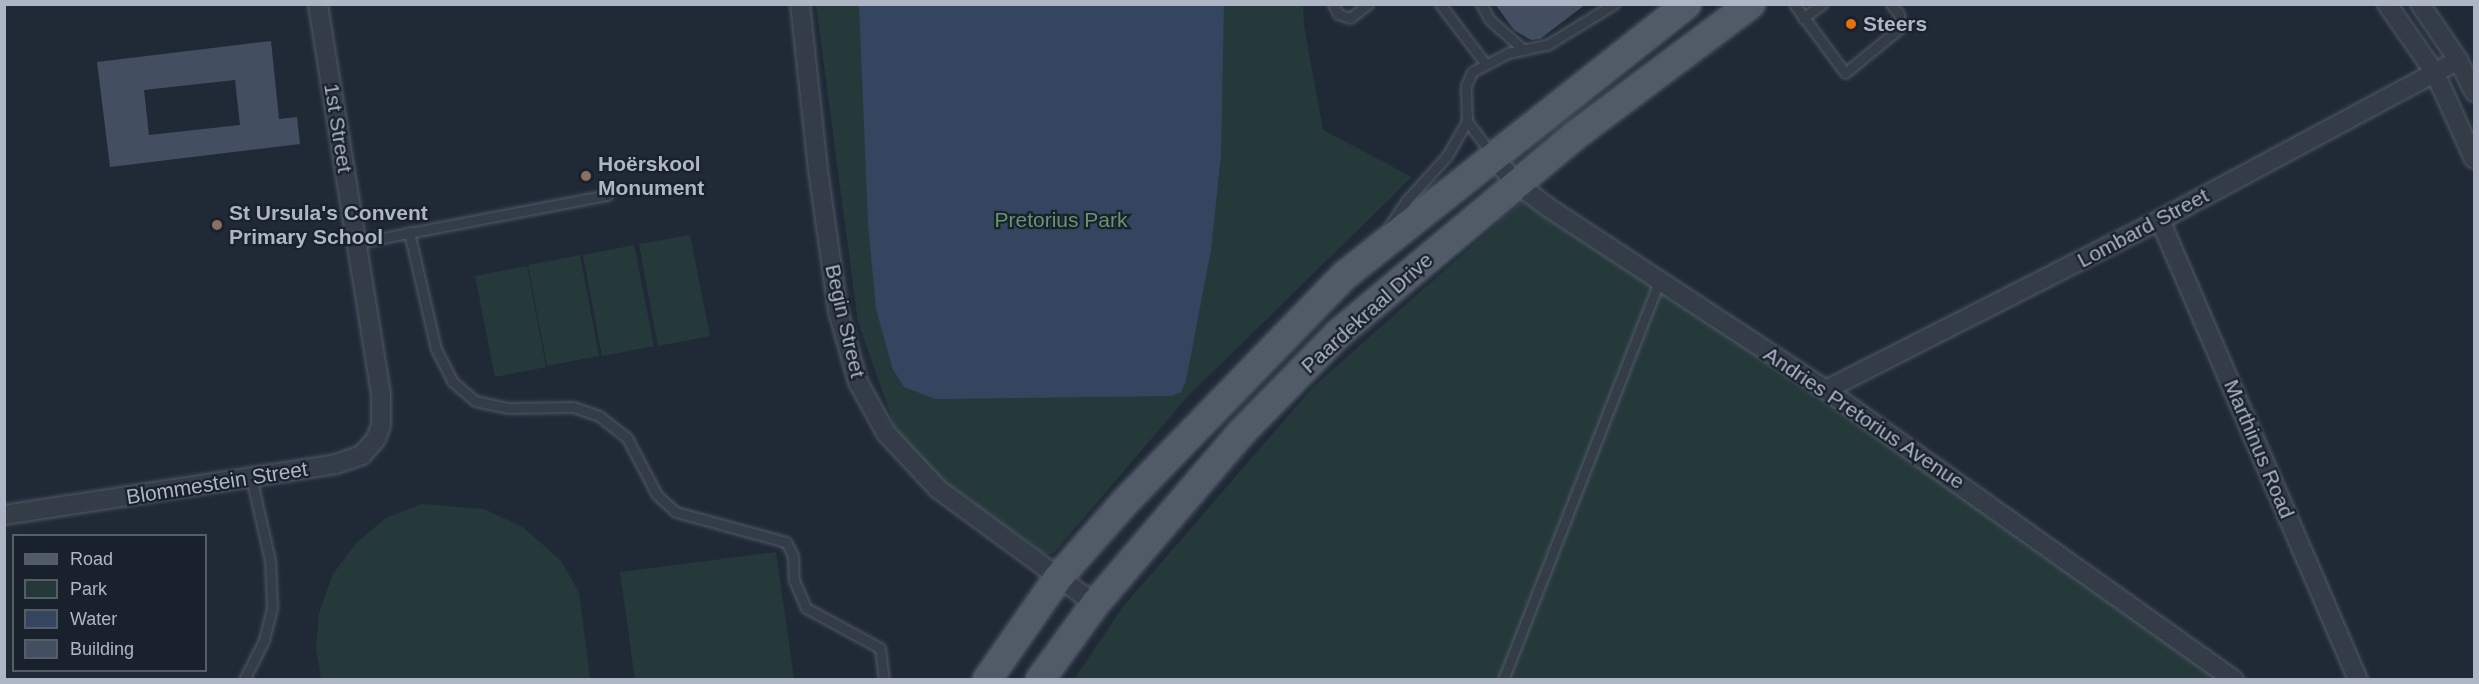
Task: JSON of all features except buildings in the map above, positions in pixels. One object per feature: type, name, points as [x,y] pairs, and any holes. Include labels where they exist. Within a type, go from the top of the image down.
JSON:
[{"type":"main road","name":"Paardekraal Drive","points":[[987,680],[1058,578],[1230,392],[1345,275],[1495,159],[1544,115],[1687,4]]},
{"type":"main road","name":"Paardekraal Drive","points":[[1040,680],[1095,604],[1241,433],[1339,333],[1516,183],[1750,4]]},
{"type":"street","name":"1st Street","points":[[318,4],[381,394]]},
{"type":"street","name":"Begin Street","points":[[800,4],[818,170],[838,311],[858,382],[886,433],[938,489],[1095,604]]},
{"type":"street","points":[[2386,4],[2435,73],[2475,159]]},
{"type":"street","points":[[2420,4],[2458,60],[2475,92]]},
{"type":"street","name":"Lombard Street","points":[[1826,390],[2160,220],[2458,60]]},
{"type":"street","name":"Andries Pretorius Avenue","points":[[1495,159],[1516,183],[1826,390],[2234,680]]},
{"type":"street","name":"Marthinus Road","points":[[2160,220],[2358,680]]},
{"type":"street","name":"Blommestein Street","points":[[4,515],[336,465],[362,455],[376,439],[381,425],[381,394]]},
{"type":"lane","points":[[1333,4],[1338,14],[1350,18],[1368,4]]},
{"type":"lane","points":[[1440,4],[1485,62]]},
{"type":"lane","points":[[1481,4],[1490,20],[1524,50]]},
{"type":"lane","points":[[1380,246],[1396,215],[1447,156],[1467,121],[1466,86],[1472,72],[1485,62],[1547,45],[1614,4]]},
{"type":"lane","points":[[1794,4],[1845,73],[1901,27],[1899,14],[1890,4]]},
{"type":"lane","points":[[1803,18],[1822,4]]},
{"type":"lane","points":[[1467,121],[1495,159]]},
{"type":"lane","points":[[356,243],[607,195]]},
{"type":"lane","points":[[409,232],[436,349],[452,381],[475,401],[508,408],[573,408],[599,416],[627,438],[657,495],[676,512],[786,542],[793,556],[794,580],[806,608],[880,648],[884,680]]},
{"type":"lane","points":[[1503,680],[1660,280]]},
{"type":"lane","points":[[244,680],[264,640],[272,607],[270,561],[251,477]]},
{"type":"green space","name":"Pretorius Park","points":[[816,5],[1303,5],[1304,26],[1323,130],[1412,177],[1187,397],[1054,553],[1046,555],[952,487],[919,459],[896,430],[858,322]]},
{"type":"green space","points":[[1537,188],[2228,679],[1074,680],[1122,608],[1313,387]]},
{"type":"green space","points":[[690,235],[710,336],[658,346],[639,244]]},
{"type":"green space","points":[[634,245],[654,346],[602,356],[583,255]]},
{"type":"green space","points":[[580,255],[599,356],[547,366],[528,265]]},
{"type":"green space","points":[[527,266],[546,367],[495,377],[475,276]]},
{"type":"green space","points":[[421,504],[484,509],[523,527],[561,561],[579,592],[590,679],[321,679],[316,648],[319,613],[333,574],[356,543],[386,518]]},
{"type":"green space","points":[[776,552],[794,679],[635,679],[620,572]]},
{"type":"water","name":"Pretorius Park","points":[[859,5],[1224,5],[1221,155],[1211,250],[1186,381],[1181,392],[1172,396],[935,399],[904,387],[893,370],[876,309],[868,224]]},
{"type":"place","name":"Steers","points":[[1851,24]]},
{"type":"place","name":"Hoërskool Monument","points":[[586,176]]},
{"type":"place","name":"St Ursula's Convent Primary School","points":[[217,225]]}]
